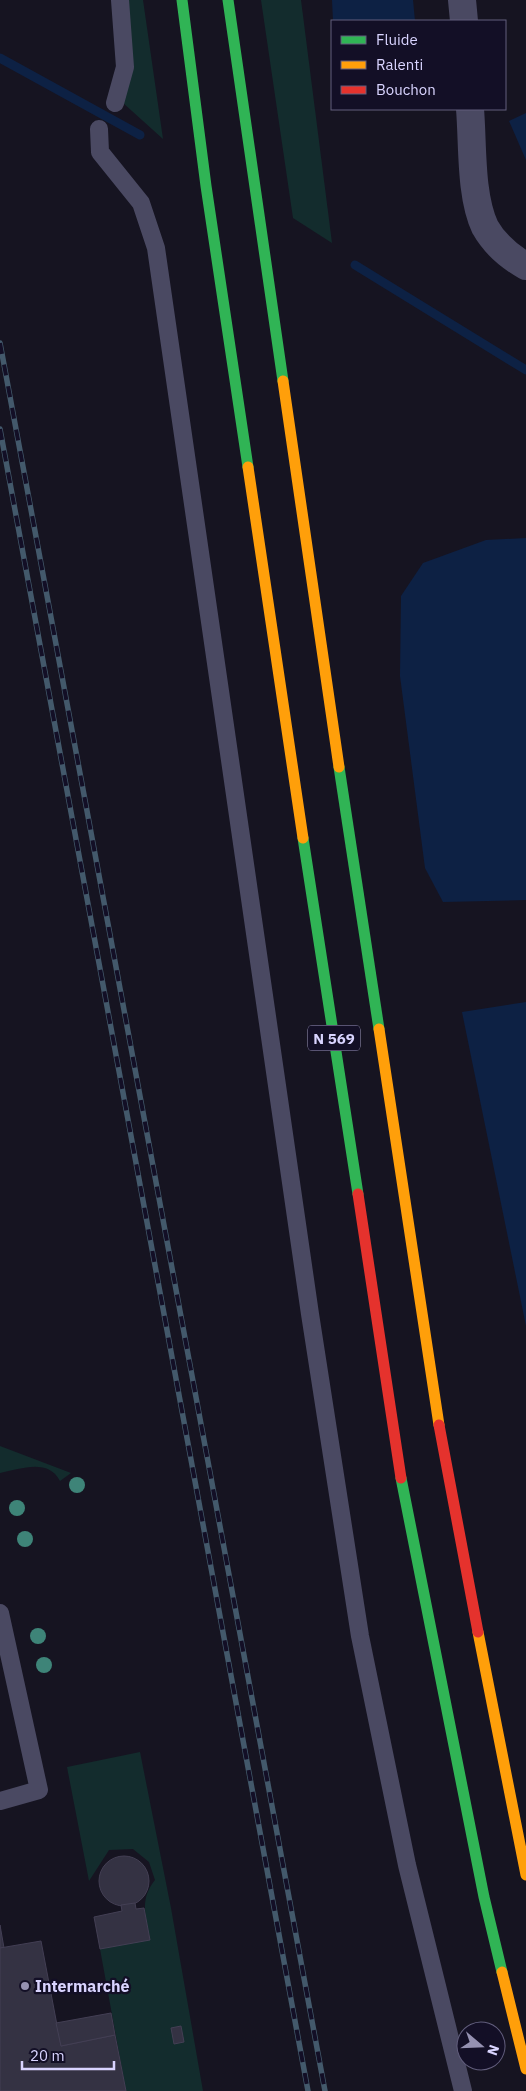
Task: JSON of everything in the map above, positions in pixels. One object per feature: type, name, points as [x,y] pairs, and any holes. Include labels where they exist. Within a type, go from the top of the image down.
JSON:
[{"type":"highway","name":"N 569","points":[[182,0],[206,186],[264,579],[400,1472],[484,1897],[526,2070]]},
{"type":"highway","name":"N 569","points":[[228,0],[329,700],[446,1469],[526,1875]]},
{"type":"street","points":[[462,0],[464,20]]},
{"type":"street","points":[[470,110],[477,200],[486,227],[509,256],[526,266]]},
{"type":"lane","points":[[115,103],[125,67],[120,0]]},
{"type":"lane","points":[[100,128],[100,152],[141,203],[156,248],[308,1304],[360,1636],[408,1865],[463,2091]]},
{"type":"lane","points":[[0,1613],[39,1790],[0,1801]]},
{"type":"green space","points":[[125,0],[143,0],[163,139],[122,102],[130,75],[131,63],[131,40]]},
{"type":"green space","points":[[261,0],[301,0],[332,243],[293,218]]},
{"type":"green space","points":[[0,1446],[71,1473],[60,1481],[49,1469],[41,1467],[0,1473]]},
{"type":"green space","points":[[140,1752],[171,1908],[203,2091],[126,2091],[100,1949],[150,1939],[145,1901],[150,1887],[155,1880],[149,1862],[133,1849],[109,1850],[89,1881],[67,1767]]},
{"type":"water","points":[[332,0],[413,0],[415,20],[333,20]]},
{"type":"water","points":[[526,113],[526,160],[509,121]]},
{"type":"water","points":[[526,538],[526,900],[443,902],[425,868],[400,676],[401,596],[423,563],[486,540]]},
{"type":"water","points":[[526,1002],[526,1326],[462,1012]]},
{"type":"building","points":[[124,1856],[134,1858],[142,1863],[147,1871],[149,1881],[147,1891],[142,1899],[134,1904],[124,1906],[114,1904],[106,1899],[101,1891],[99,1881],[101,1871],[106,1863],[114,1858]]},
{"type":"building","points":[[135,1903],[136,1909],[144,1908],[150,1940],[100,1949],[94,1917],[122,1911],[121,1905]]},
{"type":"building","points":[[0,1925],[4,1948],[0,1948]]},
{"type":"building","name":"Intermarché","points":[[41,1941],[61,2046],[115,2035],[126,2091],[0,2091],[0,1948]]},
{"type":"building","points":[[111,2013],[115,2035],[61,2046],[56,2023]]},
{"type":"building","points":[[181,2026],[184,2042],[174,2044],[171,2028]]},
{"type":"waterway","points":[[0,58],[140,135]]},
{"type":"waterway","points":[[355,265],[526,370]]},
{"type":"railway","points":[[0,343],[325,2091]]},
{"type":"railway","points":[[0,429],[308,2091]]},
{"type":"traffic: fast","points":[[182,0],[206,186],[248,467]]},
{"type":"traffic: fast","points":[[228,0],[283,381]]},
{"type":"traffic: fast","points":[[339,767],[379,1029]]},
{"type":"traffic: fast","points":[[303,838],[358,1194]]},
{"type":"traffic: fast","points":[[401,1478],[484,1897],[502,1972]]},
{"type":"traffic: slow","points":[[283,381],[339,767]]},
{"type":"traffic: slow","points":[[248,467],[303,838]]},
{"type":"traffic: slow","points":[[379,1029],[439,1425]]},
{"type":"traffic: slow","points":[[478,1632],[526,1875]]},
{"type":"traffic: slow","points":[[502,1972],[526,2069]]},
{"type":"traffic: jam","points":[[358,1194],[401,1478]]},
{"type":"traffic: jam","points":[[439,1425],[478,1632]]},
{"type":"place","name":"Intermarché","points":[[25,1986]]}]
